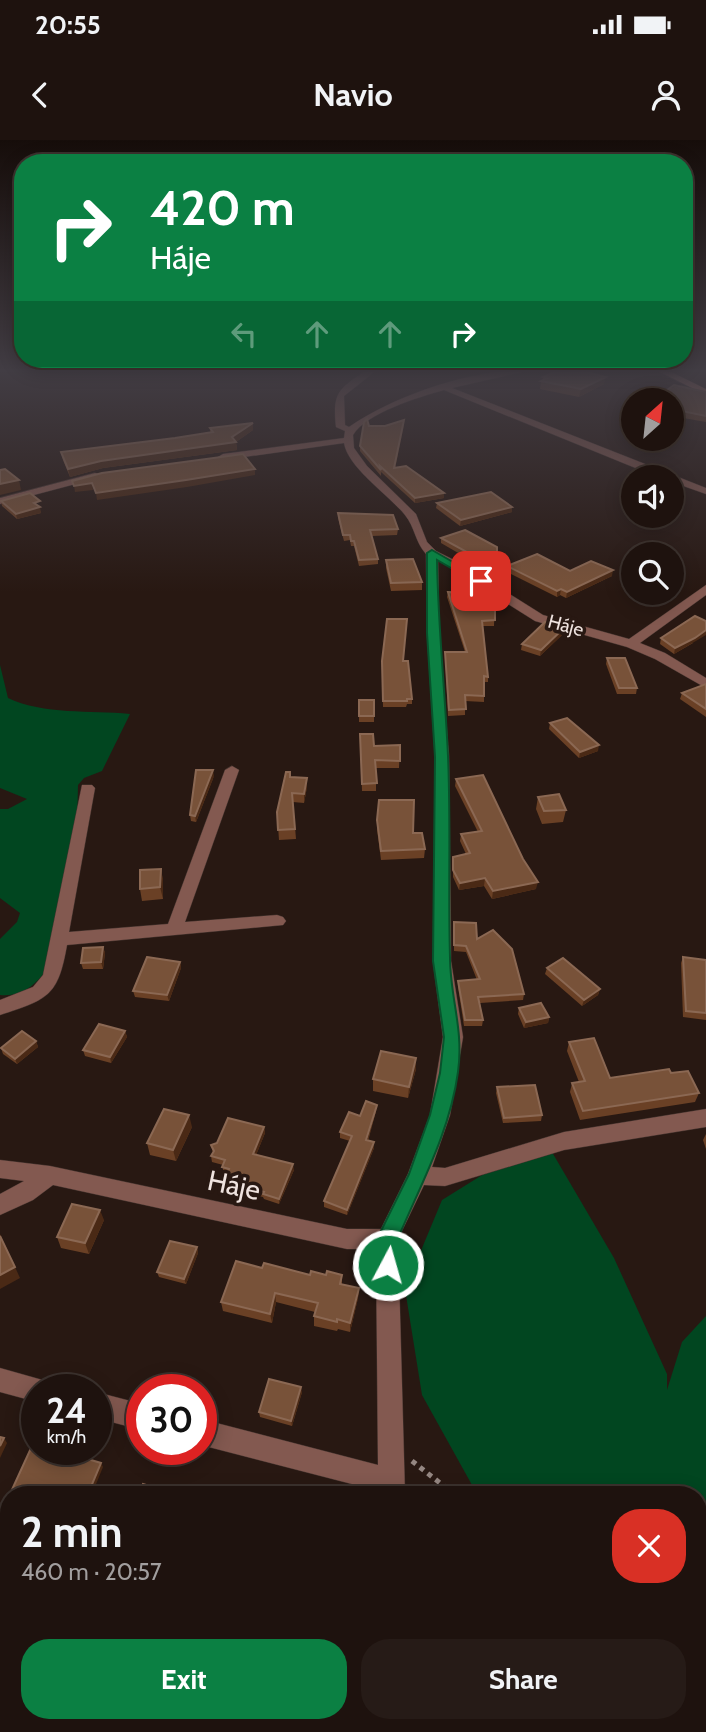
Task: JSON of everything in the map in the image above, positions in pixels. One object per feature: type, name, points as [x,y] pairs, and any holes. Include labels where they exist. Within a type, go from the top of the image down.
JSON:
[{"type":"street","points":[[349,443],[364,468],[412,516],[422,543],[432,553],[433,633],[442,757],[442,961],[453,1037],[440,1115],[418,1175],[387,1239],[392,1486]]},
{"type":"street","points":[[583,443],[637,465]]},
{"type":"street","points":[[211,459],[320,444]]},
{"type":"street","points":[[0,501],[103,474]]},
{"type":"street","points":[[684,483],[706,491]]},
{"type":"street","name":"Háje","points":[[432,553],[458,566],[539,618],[631,644],[660,656],[706,684]]},
{"type":"street","points":[[631,644],[706,589]]},
{"type":"street","points":[[174,930],[232,770]]},
{"type":"street","points":[[0,1008],[40,992],[52,977],[87,788]]},
{"type":"street","points":[[59,939],[277,921]]},
{"type":"street","points":[[418,1175],[444,1177],[564,1141],[706,1118]]},
{"type":"street","name":"Háje","points":[[0,1170],[50,1175],[347,1239],[387,1239]]},
{"type":"street","points":[[0,1205],[25,1193],[50,1175]]},
{"type":"street","points":[[0,1380],[21,1386]]},
{"type":"street","points":[[217,1437],[385,1486]]},
{"type":"path","points":[[391,1445],[444,1486]]},
{"type":"green space","points":[[0,665],[8,698],[52,709],[130,714],[102,771],[84,778],[78,785],[77,828],[49,966],[29,988],[8,995],[0,995],[0,939],[17,922],[20,913],[0,898],[0,809],[8,809],[27,799],[0,788]]},
{"type":"green space","points":[[549,1147],[614,1258],[667,1374],[667,1390],[682,1342],[706,1316],[706,1486],[473,1486],[422,1395],[405,1289],[442,1200],[487,1172]]},
{"type":"building","points":[[132,443],[227,443],[101,461],[68,469],[61,452]]},
{"type":"building","points":[[360,443],[399,443],[394,468],[406,466],[444,493],[415,498],[380,466],[381,470]]},
{"type":"building","points":[[243,454],[255,469],[96,493],[92,483],[74,486],[72,481],[102,473]]},
{"type":"building","points":[[5,469],[19,480],[0,484],[0,470]]},
{"type":"building","points":[[491,492],[512,507],[461,520],[437,503]]},
{"type":"building","points":[[30,493],[40,501],[34,503],[40,507],[16,514],[1,501]]},
{"type":"building","points":[[338,513],[393,515],[398,529],[370,530],[378,559],[359,560],[354,541],[351,541],[350,535],[343,535]]},
{"type":"building","points":[[465,530],[497,547],[497,559],[485,562],[441,538]]},
{"type":"building","points":[[537,554],[570,571],[591,561],[613,570],[567,592],[561,589],[557,591],[507,566]]},
{"type":"building","points":[[413,559],[422,582],[391,583],[386,560]]},
{"type":"building","points":[[448,592],[495,594],[495,620],[482,621],[488,677],[484,676],[484,696],[465,695],[466,709],[449,710],[445,652],[467,652]]},
{"type":"building","points":[[695,616],[706,621],[706,630],[695,638],[675,648],[661,638]]},
{"type":"building","points":[[387,619],[407,619],[403,661],[408,661],[412,699],[407,701],[383,701],[382,661]]},
{"type":"building","points":[[545,622],[564,628],[541,650],[522,644]]},
{"type":"building","points":[[607,658],[625,658],[637,688],[619,688]]},
{"type":"building","points":[[706,684],[706,709],[682,693]]},
{"type":"building","points":[[359,700],[374,700],[374,716],[359,716]]},
{"type":"building","points":[[567,718],[599,745],[580,752],[550,723]]},
{"type":"building","points":[[360,734],[373,734],[374,746],[400,745],[400,761],[375,760],[377,783],[362,784]]},
{"type":"building","points":[[196,770],[213,770],[195,816],[190,815]]},
{"type":"building","points":[[286,772],[290,772],[290,777],[307,778],[304,794],[292,793],[295,829],[278,830],[277,812]]},
{"type":"building","points":[[483,775],[523,859],[538,882],[493,891],[485,878],[460,883],[453,870],[453,857],[470,853],[461,834],[482,831],[456,779]]},
{"type":"building","points":[[559,794],[566,810],[544,811],[538,797]]},
{"type":"building","points":[[379,800],[414,800],[413,833],[422,833],[425,849],[381,851],[377,820]]},
{"type":"building","points":[[161,869],[160,887],[140,889],[140,870]]},
{"type":"building","points":[[454,922],[476,923],[477,939],[493,930],[512,949],[524,994],[478,997],[483,1020],[465,1020],[458,981],[480,979],[466,946],[454,945]]},
{"type":"building","points":[[103,947],[101,962],[81,963],[83,948]]},
{"type":"building","points":[[147,957],[180,962],[167,995],[133,991]]},
{"type":"building","points":[[683,957],[706,960],[706,1013],[686,1011]]},
{"type":"building","points":[[563,958],[600,989],[584,1000],[547,968]]},
{"type":"building","points":[[541,1003],[549,1017],[526,1022],[519,1008]]},
{"type":"building","points":[[99,1024],[125,1031],[110,1057],[83,1050]]},
{"type":"building","points":[[22,1031],[36,1041],[15,1059],[1,1048]]},
{"type":"building","points":[[594,1038],[610,1078],[669,1069],[671,1073],[688,1071],[699,1093],[583,1111],[572,1083],[585,1081],[569,1042]]},
{"type":"building","points":[[381,1051],[416,1058],[409,1087],[373,1079]]},
{"type":"building","points":[[535,1085],[542,1115],[504,1118],[497,1087]]},
{"type":"building","points":[[366,1101],[377,1105],[366,1140],[374,1142],[347,1210],[324,1201],[352,1136],[340,1132],[349,1112],[360,1116]]},
{"type":"building","points":[[164,1109],[189,1115],[173,1150],[147,1143]]},
{"type":"building","points":[[228,1118],[264,1127],[253,1154],[293,1164],[279,1199],[224,1181],[229,1169],[222,1167],[225,1160],[211,1156],[214,1151],[211,1145],[217,1143]]},
{"type":"building","points":[[72,1204],[100,1210],[85,1243],[57,1237]]},
{"type":"building","points":[[0,1236],[15,1267],[0,1275]]},
{"type":"building","points":[[170,1241],[197,1247],[184,1279],[157,1272]]},
{"type":"building","points":[[236,1261],[262,1268],[264,1263],[310,1275],[311,1271],[326,1275],[327,1271],[342,1275],[340,1284],[359,1288],[350,1323],[314,1316],[318,1303],[275,1293],[270,1314],[221,1302]]},
{"type":"building","points":[[269,1379],[301,1387],[291,1421],[259,1412]]},
{"type":"building","points":[[23,1465],[100,1465],[91,1486],[14,1486]]},
{"type":"route","points":[[388,1265],[387,1239],[418,1175],[440,1115],[453,1037],[442,961],[442,757],[433,633],[432,553],[481,581]]}]
